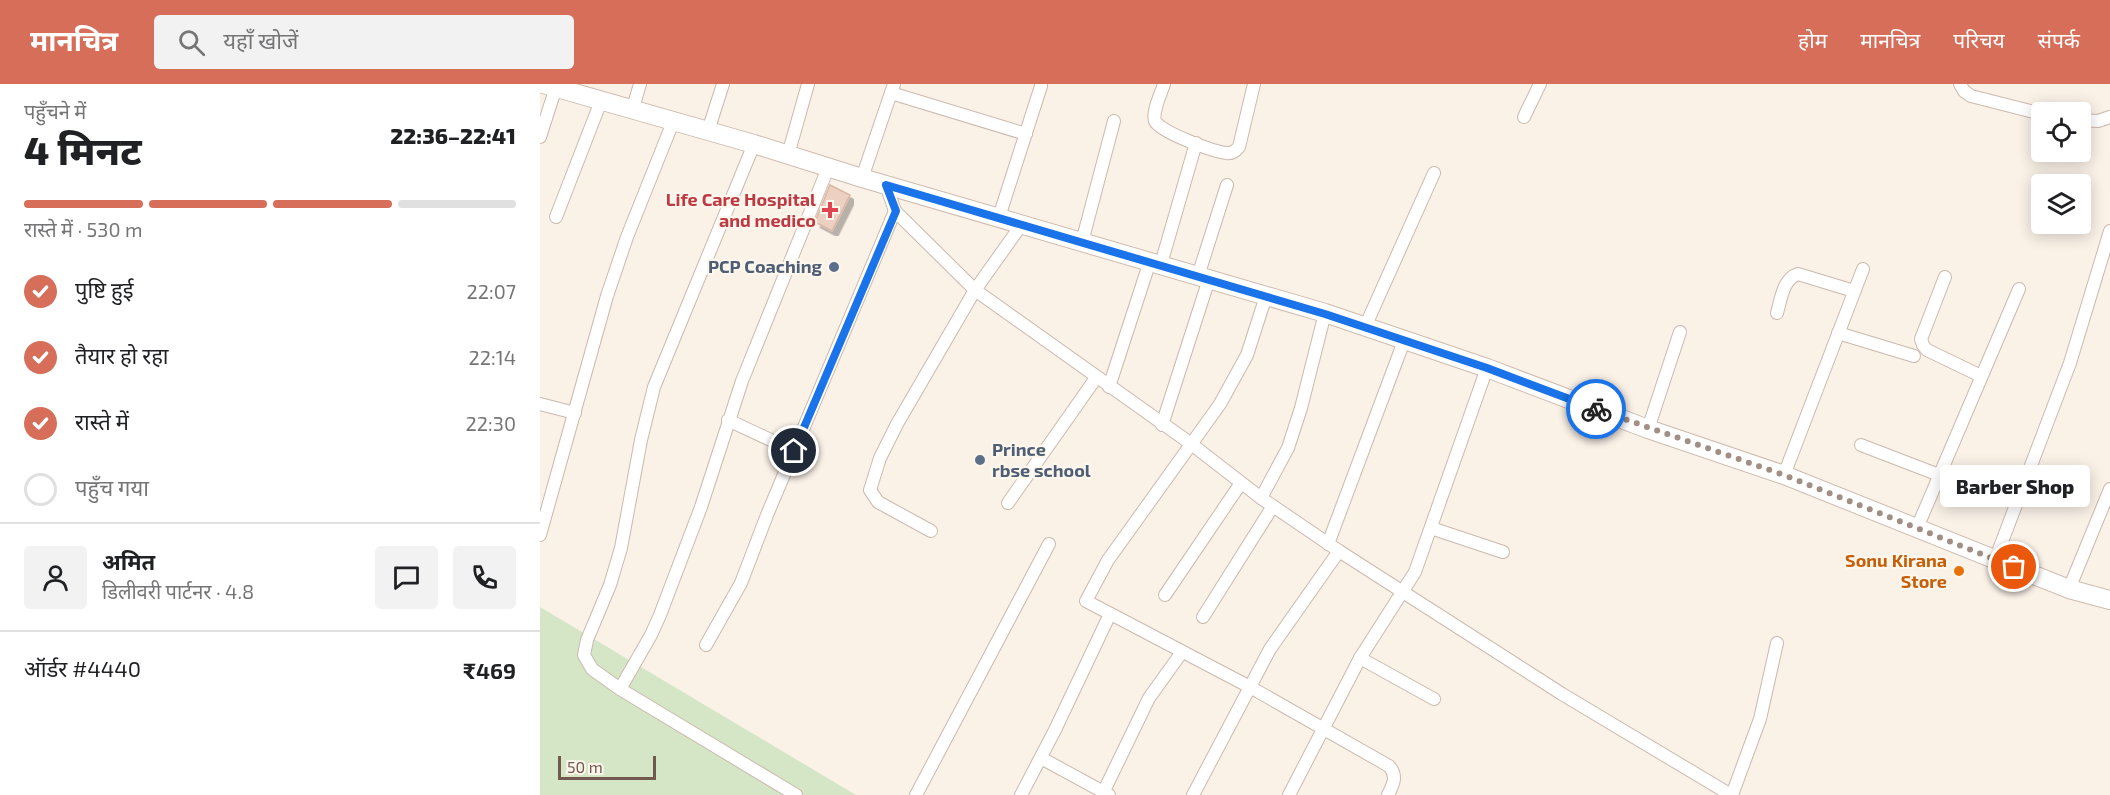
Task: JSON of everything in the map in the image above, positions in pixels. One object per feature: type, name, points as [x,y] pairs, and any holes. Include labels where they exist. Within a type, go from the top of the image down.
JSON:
[{"type":"street","points":[[632,111],[640,84]]},
{"type":"street","points":[[708,131],[723,84]]},
{"type":"street","points":[[788,155],[808,84]]},
{"type":"street","points":[[1164,84],[1155,114],[1156,122],[1163,129],[1228,153],[1234,152],[1239,147],[1254,84]]},
{"type":"street","points":[[1524,117],[1540,84]]},
{"type":"street","points":[[1960,84],[1971,96],[2031,111]]},
{"type":"street","points":[[540,137],[552,85],[601,102],[754,144],[828,168],[1204,277],[1325,314],[1487,368],[1648,429],[1784,475],[2069,589],[2110,600]]},
{"type":"street","points":[[999,217],[1041,86]]},
{"type":"street","points":[[862,178],[892,89],[1026,134]]},
{"type":"street","points":[[556,217],[601,102]]},
{"type":"street","points":[[2091,121],[2110,117]]},
{"type":"street","points":[[1082,242],[1114,121]]},
{"type":"street","points":[[540,535],[615,271],[673,122]]},
{"type":"street","points":[[1109,387],[1196,143]]},
{"type":"street","points":[[754,144],[654,387],[641,440],[618,558],[584,655],[592,669],[620,689],[796,795]]},
{"type":"street","points":[[620,689],[660,615],[701,507],[742,381],[828,168]]},
{"type":"street","points":[[1365,327],[1434,173]]},
{"type":"street","points":[[886,185],[896,211],[975,290],[1241,483],[1333,547],[1562,694],[1732,795],[1760,719],[1777,643]]},
{"type":"street","points":[[1162,425],[1204,277],[1227,185]]},
{"type":"street","points":[[706,645],[741,583],[794,451],[896,211]]},
{"type":"street","points":[[931,531],[878,502],[870,490],[880,458],[897,424],[975,290],[1022,224]]},
{"type":"street","points":[[1995,560],[2070,363],[2107,251],[2110,231]]},
{"type":"street","points":[[1784,475],[1863,269]]},
{"type":"street","points":[[1777,313],[1787,281],[1791,276],[1798,274],[1854,291]]},
{"type":"street","points":[[1945,277],[1921,339],[1923,345],[1927,350],[1981,376]]},
{"type":"street","points":[[1917,528],[2019,289]]},
{"type":"street","points":[[1266,296],[1247,355],[1211,417],[1108,560],[1086,601],[1250,687],[1389,766],[1394,771],[1395,777],[1388,795]]},
{"type":"street","points":[[1262,498],[1288,448],[1301,408],[1325,314]]},
{"type":"street","points":[[1648,429],[1680,332]]},
{"type":"street","points":[[1838,333],[1914,356]]},
{"type":"street","points":[[1193,795],[1250,687],[1333,547],[1404,341]]},
{"type":"street","points":[[1289,795],[1360,658],[1415,572],[1487,368]]},
{"type":"street","points":[[1008,503],[1096,378]]},
{"type":"street","points":[[540,404],[575,413]]},
{"type":"street","points":[[728,420],[794,451]]},
{"type":"street","points":[[1861,445],[1939,475]]},
{"type":"street","points":[[1165,595],[1241,483]]},
{"type":"street","points":[[2069,589],[2110,489]]},
{"type":"street","points":[[1203,617],[1273,506]]},
{"type":"street","points":[[1431,528],[1503,552]]},
{"type":"street","points":[[916,795],[1049,544]]},
{"type":"street","points":[[1021,795],[1070,701],[1110,614]]},
{"type":"street","points":[[1041,758],[1105,794],[1149,698],[1182,652]]},
{"type":"street","points":[[1360,658],[1434,699]]},
{"type":"green space","points":[[540,607],[856,795],[540,795]]},
{"type":"building","points":[[830,185],[850,195],[832,231],[815,222]]},
{"type":"way so far","points":[[1596,409],[1784,475],[2014,567]]},
{"type":"place","name":"Life Care Hospital and medico","points":[[830,210]]},
{"type":"place","name":"PCP Coaching","points":[[834,267]]},
{"type":"place","name":"Prince rbse school","points":[[980,460]]},
{"type":"place","name":"Barber Shop","points":[[2014,567]]},
{"type":"place","name":"Sonu Kirana Store","points":[[1959,571]]},
{"type":"route","points":[[794,451],[896,211],[886,185],[1325,314],[1487,368],[1596,409]]}]
